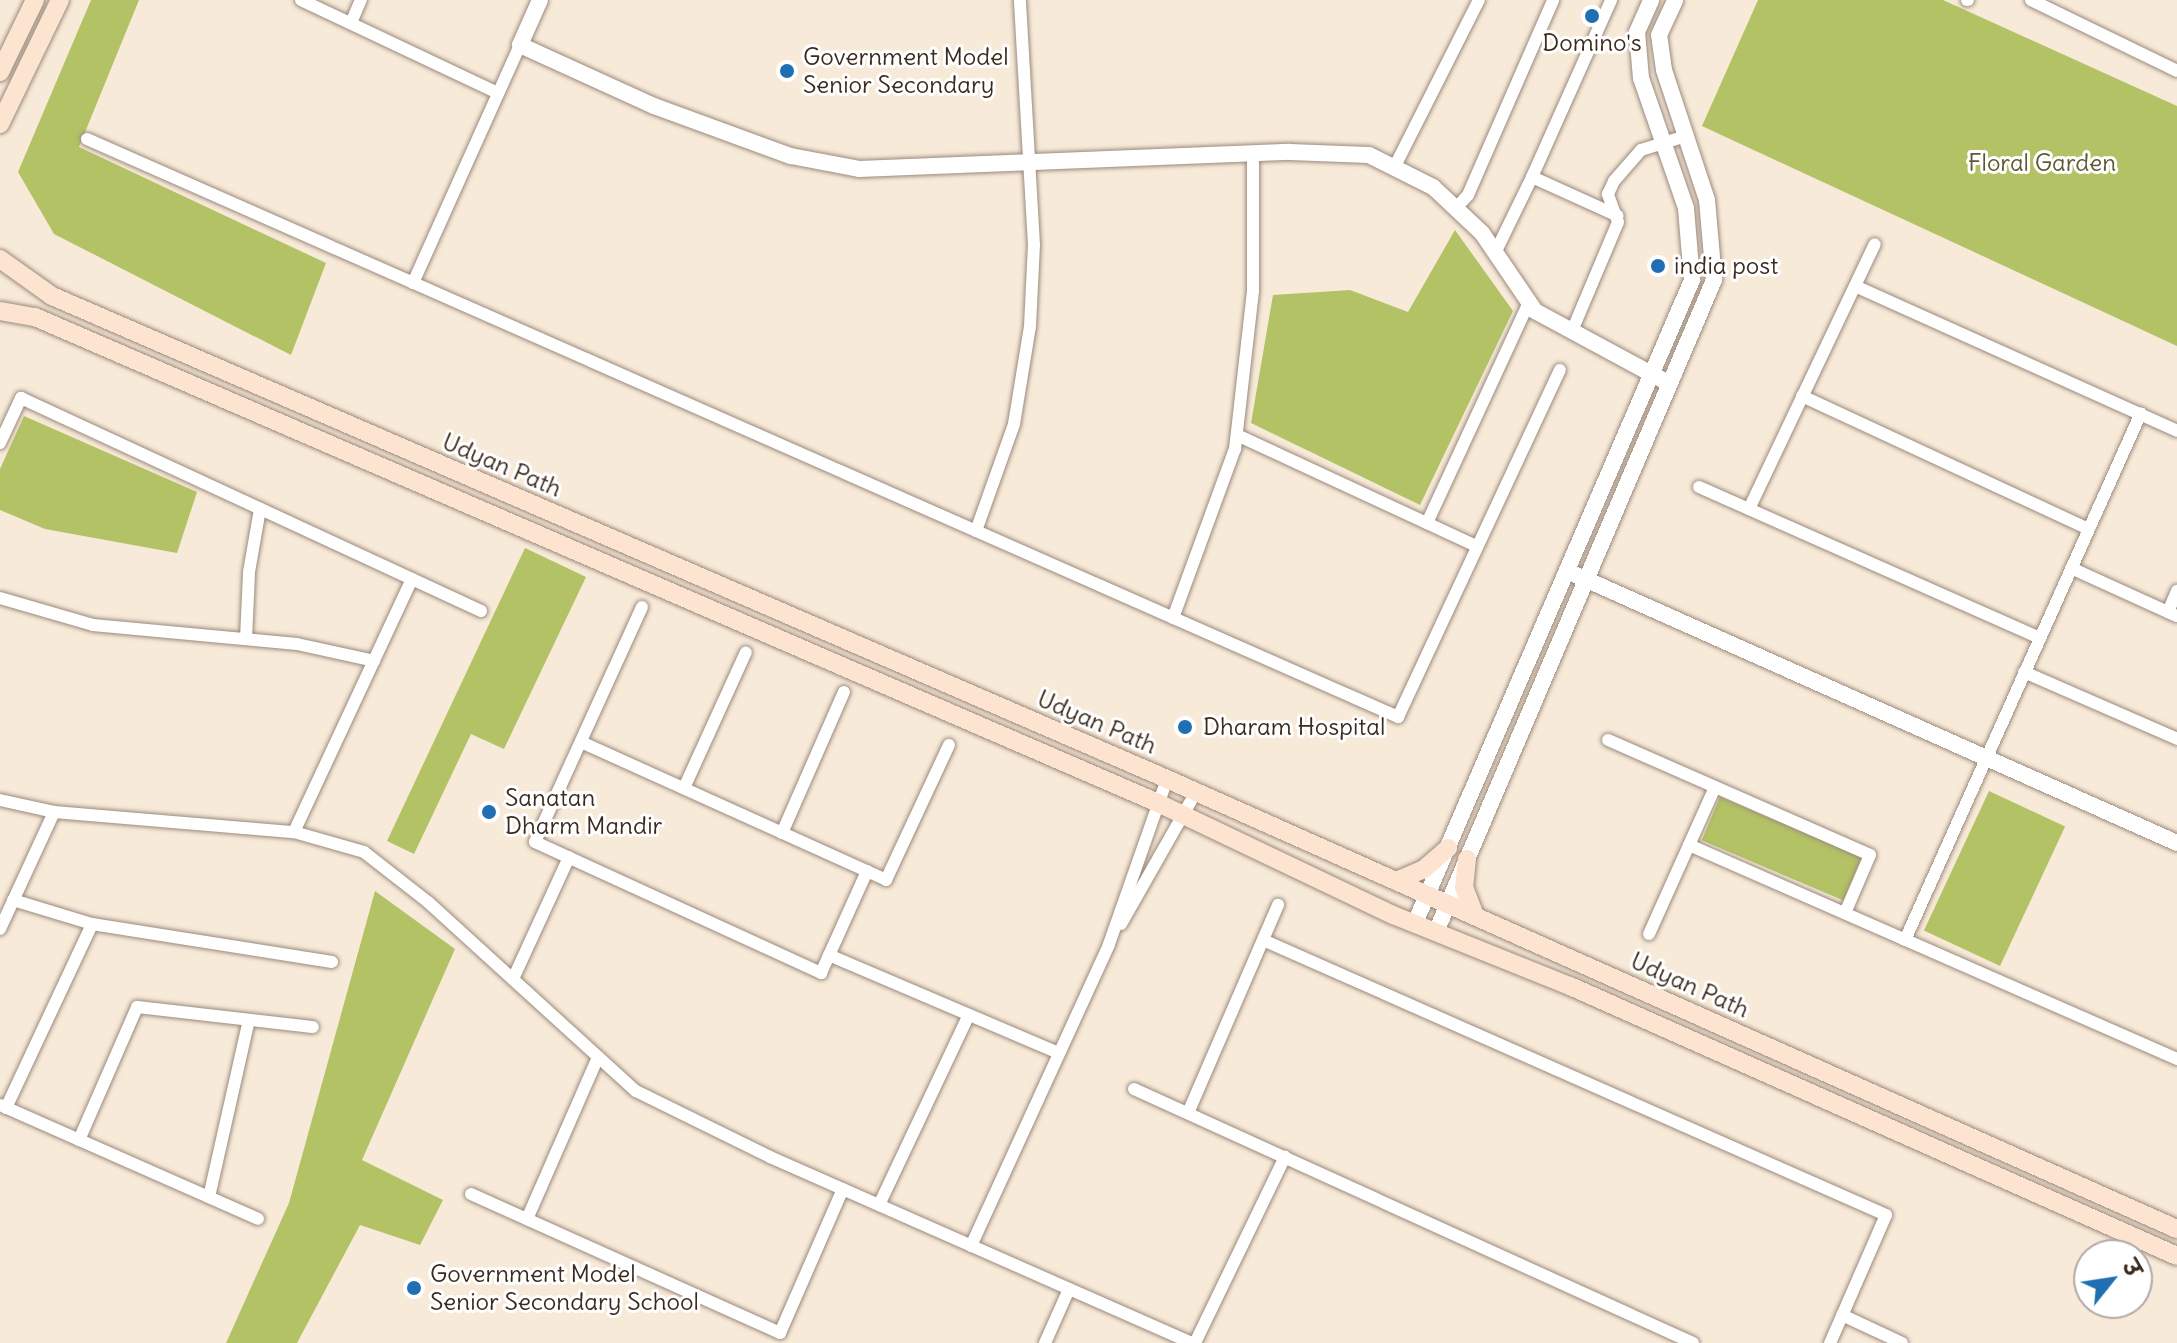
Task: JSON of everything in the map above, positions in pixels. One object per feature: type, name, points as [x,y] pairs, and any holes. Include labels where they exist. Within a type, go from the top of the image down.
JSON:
[{"type":"main road","points":[[0,72],[35,0]]},
{"type":"main road","points":[[0,124],[60,0]]},
{"type":"main road","name":"Udyan Path","points":[[0,259],[52,296],[1167,779],[2177,1229]]},
{"type":"main road","name":"Udyan Path","points":[[0,311],[35,317],[1186,815],[1415,923],[1570,986],[2177,1256]]},
{"type":"main road","points":[[1396,881],[1431,864],[1448,848]]},
{"type":"main road","points":[[1467,859],[1464,887],[1475,916]]},
{"type":"street","points":[[301,0],[498,93]]},
{"type":"street","points":[[351,23],[361,0]]},
{"type":"street","points":[[413,283],[540,0]]},
{"type":"street","points":[[976,531],[1014,424],[1030,326],[1034,245],[1020,0]]},
{"type":"street","points":[[1394,168],[1479,0]]},
{"type":"street","points":[[1495,253],[1611,0]]},
{"type":"street","points":[[1415,923],[1692,280],[1686,208],[1641,78],[1637,32],[1651,0]]},
{"type":"street","points":[[1436,932],[1714,280],[1707,200],[1664,70],[1659,35],[1675,0]]},
{"type":"street","points":[[1455,209],[1468,195],[1549,1]]},
{"type":"street","points":[[2036,1],[2177,71]]},
{"type":"street","points":[[520,45],[654,106],[791,156],[859,169],[1253,153],[1369,155],[1433,187],[1495,253],[1535,311],[1670,384]]},
{"type":"street","points":[[1572,331],[1618,216],[1608,194],[1625,163],[1663,143],[1686,136]]},
{"type":"street","points":[[87,139],[1398,717],[1560,370]]},
{"type":"street","points":[[1173,618],[1212,523],[1237,435],[1256,235],[1253,153]]},
{"type":"street","points":[[1532,177],[1618,216]]},
{"type":"street","points":[[1749,509],[1875,244]]},
{"type":"street","points":[[1855,286],[2177,431]]},
{"type":"street","points":[[1427,523],[1529,302]]},
{"type":"street","points":[[1802,396],[2088,529]]},
{"type":"street","points":[[0,443],[21,398],[481,611]]},
{"type":"street","points":[[1905,940],[2141,413]]},
{"type":"street","points":[[1237,435],[1476,546]]},
{"type":"street","points":[[1699,487],[2040,638]]},
{"type":"street","points":[[246,639],[249,572],[260,509]]},
{"type":"street","points":[[2071,568],[2172,614],[2177,591]]},
{"type":"street","points":[[1567,571],[2177,843]]},
{"type":"street","points":[[294,832],[412,579]]},
{"type":"street","points":[[0,598],[93,625],[246,639],[374,661]]},
{"type":"street","points":[[642,607],[535,842],[821,973],[867,871]]},
{"type":"street","points":[[684,788],[746,652]]},
{"type":"street","points":[[2024,672],[2177,739]]},
{"type":"street","points":[[782,833],[844,692]]},
{"type":"street","points":[[1608,740],[1870,855],[1845,913]]},
{"type":"street","points":[[581,742],[886,880],[949,745]]},
{"type":"street","points":[[1109,944],[1156,802],[1167,779]]},
{"type":"street","points":[[1649,934],[1715,787]]},
{"type":"street","points":[[971,1246],[1109,944],[1186,815],[1196,792]]},
{"type":"street","points":[[0,800],[54,812],[294,832],[364,852],[513,979],[636,1091],[843,1189],[1194,1343],[1285,1157]]},
{"type":"street","points":[[0,929],[54,812]]},
{"type":"street","points":[[1689,845],[2177,1059]]},
{"type":"street","points":[[513,979],[569,857]]},
{"type":"street","points":[[13,900],[92,924],[332,962]]},
{"type":"street","points":[[1188,1113],[1278,905]]},
{"type":"street","points":[[92,924],[3,1107],[258,1219]]},
{"type":"street","points":[[1263,940],[1886,1215],[1830,1343]]},
{"type":"street","points":[[829,955],[1059,1053]]},
{"type":"street","points":[[79,1140],[137,1007],[313,1027]]},
{"type":"street","points":[[879,1205],[969,1015]]},
{"type":"street","points":[[209,1197],[249,1020]]},
{"type":"street","points":[[527,1219],[598,1057]]},
{"type":"street","points":[[1134,1089],[1693,1343]]},
{"type":"street","points":[[471,1194],[780,1333],[843,1189]]},
{"type":"street","points":[[1045,1343],[1069,1289]]},
{"type":"street","points":[[1842,1315],[1902,1343]]},
{"type":"green space","points":[[91,0],[139,0],[79,147],[326,263],[291,355],[54,234],[18,172]]},
{"type":"green space","name":"Floral Garden","points":[[1758,0],[1943,0],[2177,106],[2177,346],[1702,126]]},
{"type":"green space","points":[[1455,230],[1513,311],[1420,505],[1251,423],[1273,295],[1350,290],[1408,312]]},
{"type":"green space","points":[[24,416],[197,492],[177,553],[45,529],[0,510],[0,469]]},
{"type":"green space","points":[[525,548],[586,577],[504,749],[471,734],[414,854],[387,841]]},
{"type":"green space","points":[[1989,791],[2065,826],[2000,966],[1924,931]]},
{"type":"green space","points":[[1720,797],[1862,857],[1843,900],[1702,840]]},
{"type":"green space","points":[[375,891],[455,949],[362,1160],[443,1200],[420,1245],[360,1225],[297,1343],[226,1343],[289,1203]]},
{"type":"place","name":"Domino's","points":[[1592,16]]},
{"type":"place","name":"Government Model Senior Secondary","points":[[787,71]]},
{"type":"place","name":"india post","points":[[1658,266]]},
{"type":"place","name":"Dharam Hospital","points":[[1185,727]]},
{"type":"place","name":"Sanatan Dharm Mandir","points":[[489,812]]},
{"type":"place","name":"Government Model Senior Secondary School","points":[[414,1288]]}]
